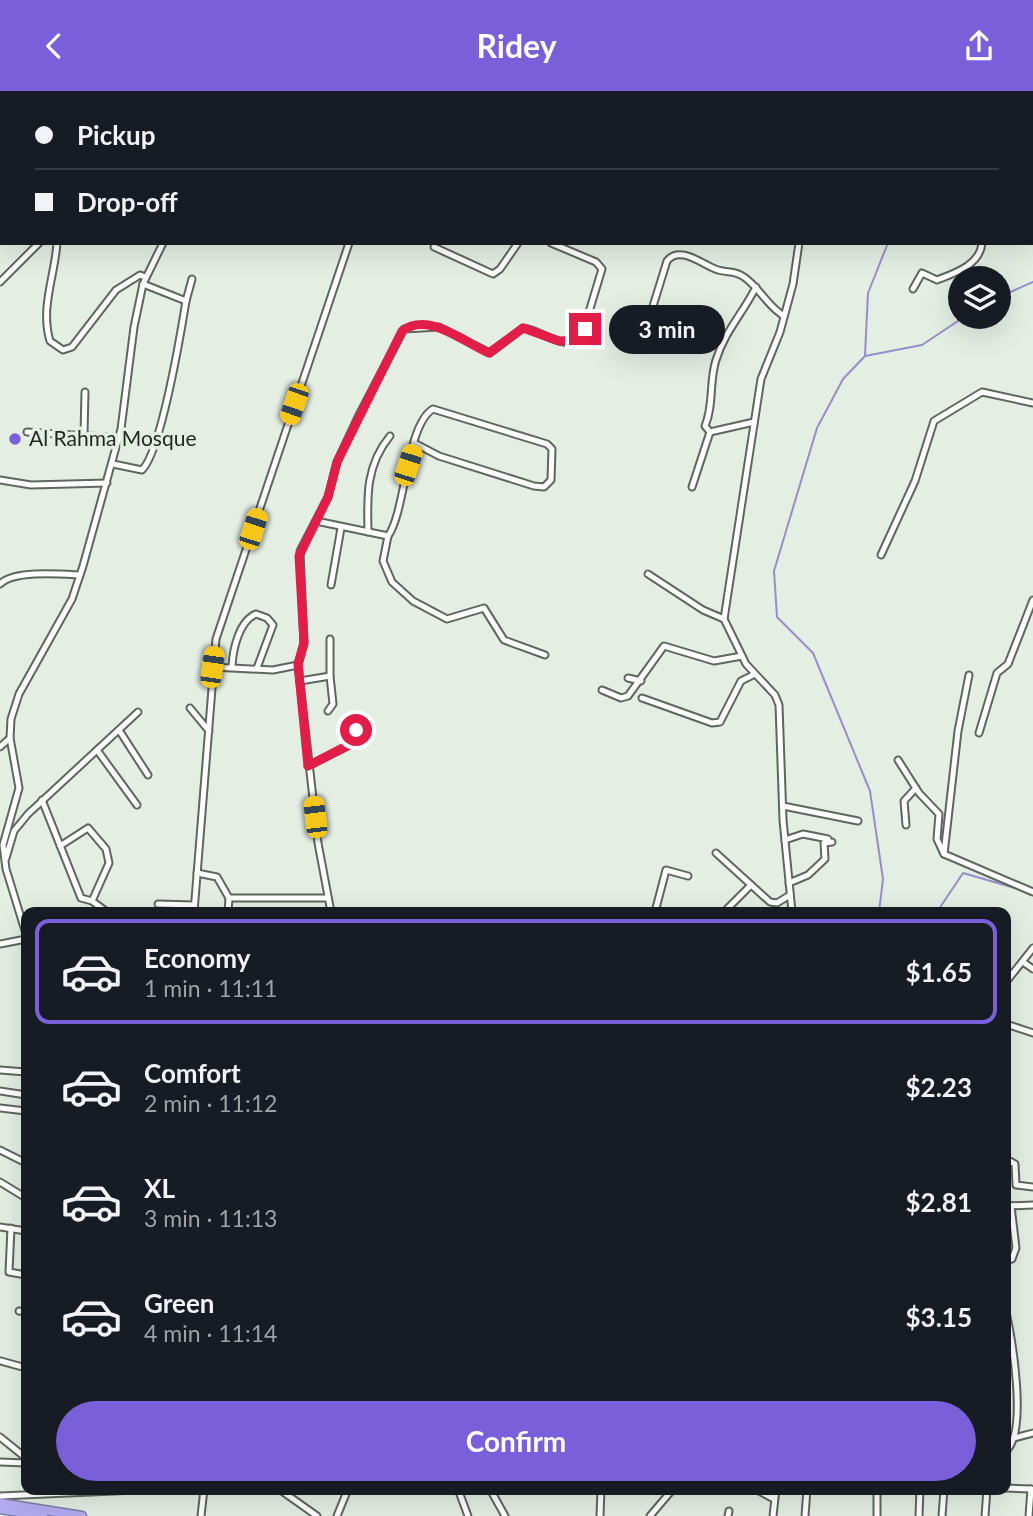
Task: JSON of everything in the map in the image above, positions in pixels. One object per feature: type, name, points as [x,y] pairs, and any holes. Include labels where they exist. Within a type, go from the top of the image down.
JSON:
[{"type":"highway","points":[[0,1503],[82,1516]]},
{"type":"highway","points":[[0,1509],[11,1504],[43,1516]]},
{"type":"street","points":[[0,282],[37,245]]},
{"type":"street","points":[[57,245],[48,292],[47,323],[50,341],[63,350],[72,347],[120,286],[140,275],[145,277]]},
{"type":"street","points":[[21,920],[5,861],[4,839],[19,788],[10,738],[19,694],[67,608],[80,575],[119,438],[143,284],[162,245]]},
{"type":"street","points":[[194,907],[212,667],[224,610],[348,245]]},
{"type":"street","points":[[434,247],[490,274],[500,269],[517,245]]},
{"type":"street","points":[[330,907],[308,766],[298,664],[304,643],[299,556],[328,497],[337,462],[404,329],[439,327],[489,353],[523,328],[564,342],[575,341],[582,335],[602,269],[596,262],[556,245]]},
{"type":"street","points":[[791,907],[785,839],[779,705],[775,695],[752,675],[724,619],[761,379],[784,316],[793,284],[799,245]]},
{"type":"street","points":[[913,289],[922,273],[938,280],[971,264],[980,255],[982,245]]},
{"type":"street","points":[[649,319],[667,261],[673,255],[692,257],[720,271],[733,270],[756,287],[766,302],[784,316]]},
{"type":"street","points":[[113,464],[142,470],[151,458],[161,425],[192,279]]},
{"type":"street","points":[[143,284],[187,300]]},
{"type":"street","points":[[710,432],[705,426],[716,359],[731,323],[744,309],[756,287]]},
{"type":"street","points":[[84,434],[85,392]]},
{"type":"street","points":[[881,555],[915,481],[934,421],[982,392],[1033,403]]},
{"type":"street","points":[[416,444],[439,456],[544,487],[551,480],[552,449],[547,444],[438,409],[427,414],[416,444],[388,536],[384,567],[401,593],[447,619],[484,608],[504,640],[545,655]]},
{"type":"street","points":[[710,432],[754,422]]},
{"type":"street","points":[[27,432],[119,438]]},
{"type":"street","points":[[692,487],[710,432]]},
{"type":"street","points":[[368,532],[368,481],[375,457],[390,436]]},
{"type":"street","points":[[0,480],[24,485],[107,483]]},
{"type":"street","points":[[316,521],[388,536]]},
{"type":"street","points":[[331,585],[341,528]]},
{"type":"street","points":[[0,585],[5,579],[23,576],[52,573],[80,575]]},
{"type":"street","points":[[649,574],[703,610],[724,619]]},
{"type":"street","points":[[979,733],[998,673],[1007,664],[1033,600]]},
{"type":"street","points":[[232,666],[238,637],[250,616],[256,614],[267,618],[273,625],[257,668]]},
{"type":"street","points":[[328,711],[333,704],[330,639]]},
{"type":"street","points":[[602,690],[625,697],[641,681],[664,646],[714,661],[741,656]]},
{"type":"street","points":[[212,667],[272,670],[298,664]]},
{"type":"street","points":[[642,698],[712,723],[720,722],[741,681],[752,675]]},
{"type":"street","points":[[944,854],[958,731],[969,675]]},
{"type":"street","points":[[300,681],[330,676]]},
{"type":"street","points":[[628,678],[641,681]]},
{"type":"street","points":[[190,708],[209,731]]},
{"type":"street","points":[[5,861],[14,831],[42,800],[138,712]]},
{"type":"street","points":[[119,730],[148,775]]},
{"type":"street","points":[[308,766],[358,740],[356,730]]},
{"type":"street","points":[[0,747],[10,738]]},
{"type":"street","points":[[97,750],[137,805]]},
{"type":"street","points":[[898,760],[916,788],[939,814],[937,839],[944,854],[1033,892]]},
{"type":"street","points":[[906,825],[904,801],[916,788]]},
{"type":"street","points":[[42,800],[81,898],[100,907]]},
{"type":"street","points":[[783,806],[858,821]]},
{"type":"street","points":[[60,846],[88,828],[106,849],[110,863],[92,901]]},
{"type":"street","points":[[785,839],[803,834],[830,841],[824,843],[825,859],[811,873],[789,883]]},
{"type":"street","points":[[716,853],[774,903],[790,895]]},
{"type":"street","points":[[656,907],[666,870],[688,876]]},
{"type":"street","points":[[197,873],[217,877],[229,898],[228,907]]},
{"type":"street","points":[[0,883],[10,884]]},
{"type":"street","points":[[729,907],[751,885]]},
{"type":"street","points":[[229,898],[328,898]]},
{"type":"street","points":[[158,904],[185,907]]},
{"type":"street","points":[[0,944],[21,938]]},
{"type":"street","points":[[1011,976],[1033,948]]},
{"type":"street","points":[[1023,962],[1033,969]]},
{"type":"street","points":[[1011,1026],[1033,1033]]},
{"type":"street","points":[[0,1070],[21,1072]]},
{"type":"street","points":[[0,1091],[21,1094]]},
{"type":"street","points":[[0,1108],[21,1110]]},
{"type":"street","points":[[0,1150],[21,1160]]},
{"type":"street","points":[[1011,1162],[1015,1164],[1015,1184],[1033,1187]]},
{"type":"street","points":[[0,1182],[21,1195]]},
{"type":"street","points":[[1011,1206],[1033,1205]]},
{"type":"street","points":[[1011,1218],[1016,1248],[1011,1259]]},
{"type":"street","points":[[0,1227],[21,1230]]},
{"type":"street","points":[[11,1229],[9,1272],[21,1274]]},
{"type":"street","points":[[1011,1340],[1016,1367],[1014,1438],[1011,1443]]},
{"type":"street","points":[[1,1361],[21,1367]]},
{"type":"street","points":[[1014,1438],[1033,1433]]},
{"type":"street","points":[[0,1437],[21,1456]]},
{"type":"street","points":[[0,1462],[21,1461]]},
{"type":"street","points":[[1011,1488],[1032,1489],[1029,1516]]},
{"type":"street","points":[[0,1496],[11,1504],[62,1495]]},
{"type":"street","points":[[201,1516],[203,1495]]},
{"type":"street","points":[[287,1495],[317,1516]]},
{"type":"street","points":[[337,1516],[346,1495]]},
{"type":"street","points":[[460,1495],[468,1516]]},
{"type":"street","points":[[493,1495],[505,1516]]},
{"type":"street","points":[[600,1516],[601,1495]]},
{"type":"street","points":[[650,1516],[668,1495]]},
{"type":"street","points":[[766,1495],[774,1499]]},
{"type":"street","points":[[773,1516],[775,1495]]},
{"type":"street","points":[[805,1516],[807,1495]]},
{"type":"street","points":[[877,1495],[877,1516]]},
{"type":"street","points":[[919,1516],[920,1495]]},
{"type":"street","points":[[942,1516],[944,1495]]},
{"type":"street","points":[[985,1516],[987,1495]]},
{"type":"waterway","points":[[865,355],[868,293],[887,245]]},
{"type":"waterway","points":[[1011,292],[1033,282]]},
{"type":"waterway","points":[[880,907],[883,879],[870,791],[813,653],[777,617],[774,571],[817,428],[843,379],[865,356],[922,345],[948,328]]},
{"type":"waterway","points":[[940,907],[963,873],[1022,890]]},
{"type":"place","name":"Al Rahma Mosque","points":[[15,439]]},
{"type":"route","points":[[356,730],[358,740],[308,766],[298,664],[304,643],[299,556],[328,497],[337,462],[402,331],[408,327],[439,327],[489,353],[494,352],[515,331],[523,328],[569,342],[578,340],[585,329]]}]
